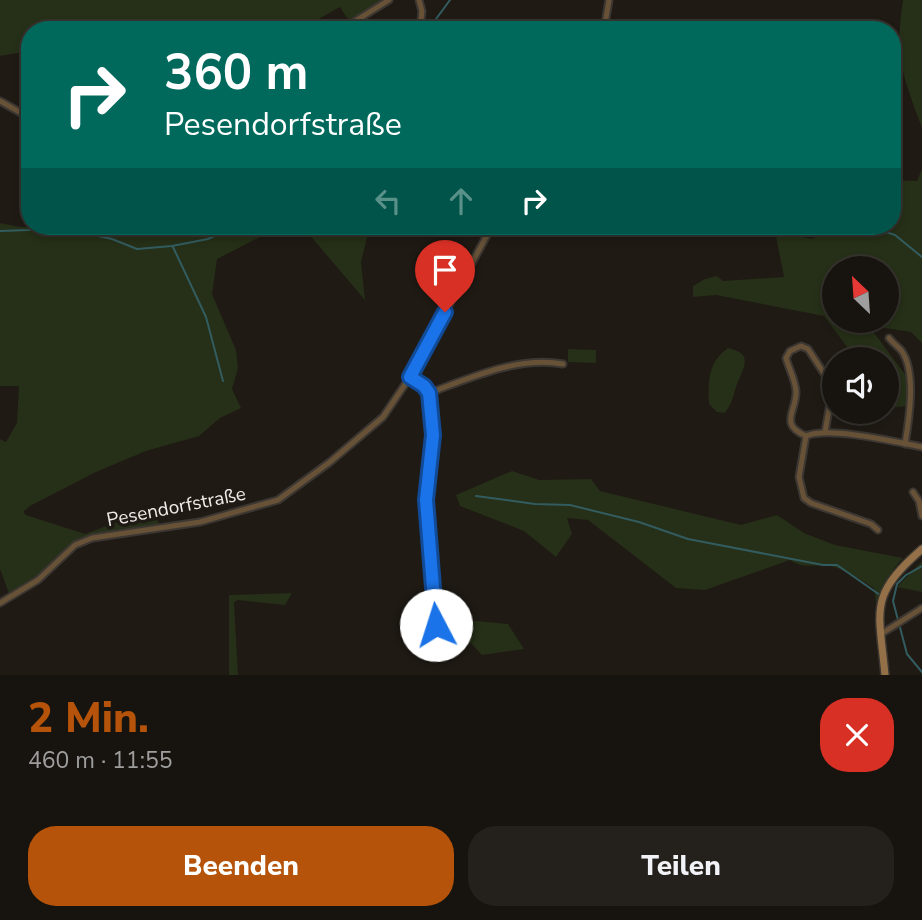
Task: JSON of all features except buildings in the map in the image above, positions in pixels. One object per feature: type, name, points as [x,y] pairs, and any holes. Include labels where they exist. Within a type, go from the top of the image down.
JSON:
[{"type":"street","points":[[355,21],[389,0]]},
{"type":"street","points":[[419,0],[421,21]]},
{"type":"street","points":[[606,21],[609,0]]},
{"type":"street","points":[[0,101],[21,113]]},
{"type":"street","name":"Pesendorfstraße","points":[[0,603],[38,580],[61,555],[75,545],[92,538],[200,522],[278,500],[330,462],[383,417],[410,377],[487,235]]},
{"type":"street","points":[[889,338],[903,354],[909,376],[911,393],[905,444]]},
{"type":"street","points":[[806,436],[795,430],[790,418],[796,393],[793,374],[786,358],[790,351],[801,346],[808,349],[833,387],[825,432]]},
{"type":"street","points":[[429,393],[480,374],[520,365],[563,364]]},
{"type":"street","points":[[410,377],[424,386],[429,393],[433,443],[426,500],[435,620],[441,638]]},
{"type":"street","points":[[806,436],[825,432],[922,447]]},
{"type":"street","points":[[806,436],[799,477],[804,498],[811,503],[871,524],[878,530]]},
{"type":"street","points":[[913,492],[919,501],[922,516]]},
{"type":"street","points":[[885,675],[880,613],[884,592],[897,572],[922,549]]},
{"type":"street","points":[[881,634],[922,608]]},
{"type":"green space","points":[[0,0],[385,0],[349,21],[340,7],[315,21],[21,21],[21,52],[0,56]]},
{"type":"green space","points":[[903,0],[922,0],[922,128],[902,66],[900,20]]},
{"type":"green space","points":[[922,169],[922,343],[911,332],[900,330],[900,256],[822,256],[822,316],[716,295],[693,297],[693,286],[717,276],[723,281],[784,277],[776,235],[812,239],[820,235],[901,235],[901,180],[917,181]]},
{"type":"green space","points":[[0,223],[21,227],[21,235],[262,235],[217,259],[212,294],[236,350],[238,368],[232,389],[241,408],[220,418],[199,436],[146,451],[96,472],[30,506],[23,512],[26,515],[85,534],[155,508],[159,525],[92,536],[76,542],[55,558],[37,577],[10,596],[0,569],[0,439],[6,442],[17,423],[19,386],[0,386]]},
{"type":"green space","points":[[310,235],[368,235],[361,262],[365,300]]},
{"type":"green space","points":[[837,333],[874,333],[885,347],[847,347]]},
{"type":"green space","points":[[728,348],[742,354],[745,363],[725,413],[717,412],[709,404],[709,388],[716,359]]},
{"type":"green space","points":[[568,349],[596,350],[596,363],[568,362]]},
{"type":"green space","points":[[899,366],[907,377],[907,406],[899,407]]},
{"type":"green space","points":[[512,471],[539,480],[591,479],[600,491],[741,525],[777,515],[804,533],[835,545],[903,558],[895,567],[876,603],[874,588],[850,574],[834,567],[806,566],[790,560],[705,590],[676,588],[588,520],[567,518],[572,534],[556,557],[524,531],[460,506],[456,495]]},
{"type":"green space","points":[[922,561],[922,592],[897,587]]},
{"type":"green space","points":[[292,593],[285,605],[238,600],[234,602],[238,675],[229,675],[229,595]]},
{"type":"green space","points":[[458,621],[508,624],[524,649],[482,655],[470,642],[456,640]]},
{"type":"waterway","points":[[435,21],[450,0]]},
{"type":"waterway","points":[[0,231],[21,230]]},
{"type":"waterway","points":[[93,235],[137,249],[172,246],[217,235]]},
{"type":"waterway","points":[[895,235],[922,257]]},
{"type":"waterway","points":[[173,247],[206,317],[223,381]]},
{"type":"waterway","points":[[476,496],[535,504],[570,505],[639,522],[688,539],[823,565],[837,565],[880,595]]},
{"type":"waterway","points":[[922,566],[897,584],[893,601],[907,654],[922,672]]},
{"type":"route","points":[[436,625],[426,500],[433,451],[429,393],[424,386],[410,377],[445,312]]}]
